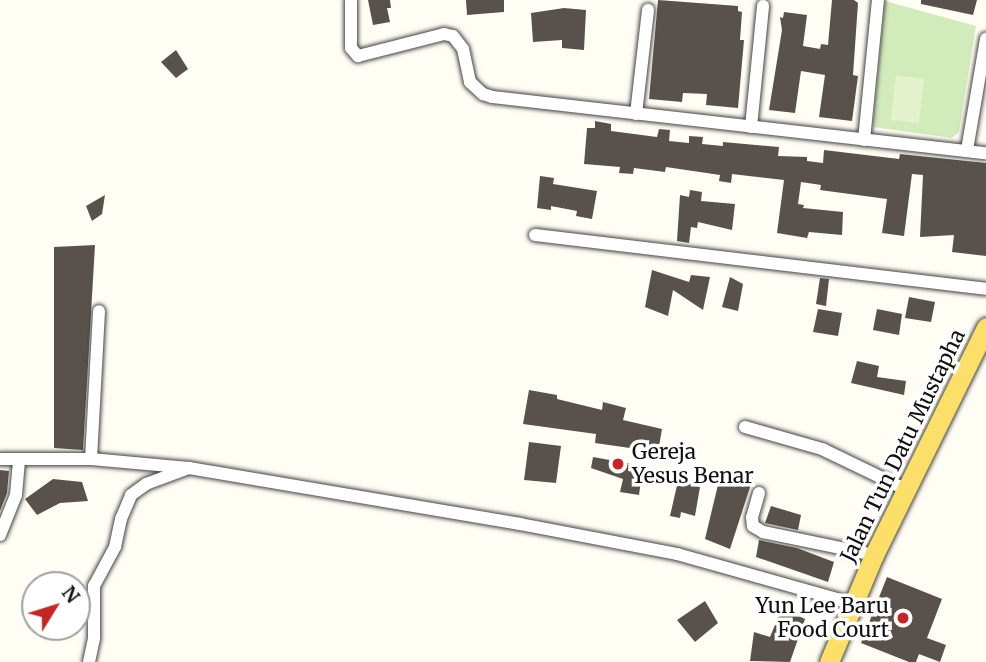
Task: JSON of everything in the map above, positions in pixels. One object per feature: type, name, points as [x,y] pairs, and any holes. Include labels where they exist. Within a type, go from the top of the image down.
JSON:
[{"type":"main road","name":"Jalan Tun Datu Mustapha","points":[[828,662],[874,555],[986,327]]},
{"type":"street","points":[[351,0],[351,48],[358,56],[444,34],[453,36],[463,49],[470,82],[483,94],[986,153]]},
{"type":"street","points":[[864,140],[878,0]]},
{"type":"street","points":[[751,127],[763,6]]},
{"type":"street","points":[[636,114],[648,10]]},
{"type":"street","points":[[967,150],[986,39]]},
{"type":"street","points":[[536,235],[986,289]]},
{"type":"street","points":[[91,459],[99,312]]},
{"type":"street","points":[[745,427],[822,449],[907,490]]},
{"type":"street","points":[[0,459],[91,459],[189,468],[627,542],[851,604]]},
{"type":"street","points":[[0,535],[16,495],[19,460]]},
{"type":"street","points":[[89,662],[93,638],[94,586],[115,547],[121,519],[131,495],[146,484],[189,468]]},
{"type":"street","points":[[759,493],[752,517],[753,526],[763,532],[874,555]]},
{"type":"green space","points":[[885,1],[976,26],[959,132],[952,138],[873,127]]},
{"type":"green space","points":[[896,75],[924,79],[919,123],[891,120]]},
{"type":"building","points":[[368,0],[390,0],[391,8],[387,8],[390,22],[373,25]]},
{"type":"building","points":[[466,0],[504,0],[504,12],[467,15]]},
{"type":"building","points":[[658,0],[738,6],[738,11],[742,12],[740,40],[744,40],[738,108],[706,105],[707,94],[683,93],[682,102],[649,99]]},
{"type":"building","points":[[832,0],[854,0],[858,3],[853,75],[858,76],[852,121],[819,117],[825,75],[801,71],[795,113],[769,110],[782,30],[780,17],[783,18],[784,12],[807,15],[803,46],[820,49],[821,44],[828,45]]},
{"type":"building","points":[[921,0],[977,0],[973,15],[921,4]]},
{"type":"building","points":[[564,8],[586,10],[584,50],[562,48],[562,40],[533,42],[531,13]]},
{"type":"building","points":[[176,50],[188,69],[176,78],[161,62]]},
{"type":"building","points":[[595,121],[611,124],[611,131],[657,137],[659,129],[670,130],[669,141],[689,143],[689,136],[703,137],[702,144],[723,146],[723,142],[779,147],[778,156],[807,157],[807,161],[823,163],[824,150],[899,159],[900,154],[986,163],[986,256],[952,252],[954,235],[920,237],[923,175],[912,174],[904,236],[882,233],[887,199],[820,190],[821,185],[801,182],[798,204],[804,205],[803,208],[843,212],[842,235],[809,232],[807,238],[777,233],[784,180],[732,174],[731,183],[719,181],[720,175],[666,167],[665,172],[634,168],[633,174],[619,173],[620,167],[584,164],[587,128],[595,128]]},
{"type":"building","points":[[540,176],[554,178],[553,184],[597,191],[592,219],[576,216],[577,211],[551,206],[551,210],[537,208]]},
{"type":"building","points":[[690,190],[702,192],[701,201],[735,204],[732,230],[698,222],[697,228],[691,227],[689,243],[677,241],[680,195],[689,197]]},
{"type":"building","points":[[105,195],[102,214],[92,221],[86,206]]},
{"type":"building","points":[[95,245],[83,450],[54,448],[54,247]]},
{"type":"building","points":[[652,270],[689,282],[691,275],[710,277],[703,310],[673,290],[668,316],[645,307]]},
{"type":"building","points":[[730,277],[743,284],[738,311],[722,307]]},
{"type":"building","points":[[820,278],[829,279],[826,306],[816,304]]},
{"type":"building","points":[[909,297],[935,302],[931,322],[905,318]]},
{"type":"building","points":[[818,309],[842,313],[838,336],[813,332]]},
{"type":"building","points":[[877,309],[902,314],[899,335],[873,330]]},
{"type":"building","points":[[857,361],[879,366],[877,377],[906,381],[904,395],[851,383]]},
{"type":"building","points":[[529,390],[557,395],[557,399],[602,410],[603,402],[626,408],[623,420],[662,429],[658,452],[595,443],[596,434],[523,424]]},
{"type":"building","points":[[529,442],[561,446],[556,483],[524,480]]},
{"type":"building","points":[[593,457],[643,466],[639,495],[620,492],[623,479],[591,468]]},
{"type":"building","points":[[722,468],[753,478],[730,549],[705,539]]},
{"type":"building","points":[[0,470],[9,471],[7,493],[0,511]]},
{"type":"building","points":[[53,479],[82,482],[88,501],[60,503],[37,515],[25,499]]},
{"type":"building","points":[[678,481],[700,487],[695,516],[681,512],[680,518],[670,516]]},
{"type":"building","points":[[771,506],[801,515],[798,530],[765,523]]},
{"type":"building","points":[[759,540],[797,548],[834,562],[828,582],[756,557]]},
{"type":"building","name":"Yun Lee Baru Food Court","points":[[887,577],[942,599],[927,638],[946,645],[940,662],[919,654],[916,662],[909,662],[861,643]]},
{"type":"building","points":[[705,601],[718,623],[695,642],[677,620]]},
{"type":"building","points":[[782,608],[805,619],[790,662],[750,661],[754,632],[770,637]]},
{"type":"place","name":"Gereja Yesus Benar","points":[[618,464]]},
{"type":"place","name":"Yun Lee Baru Food Court","points":[[903,618]]}]
